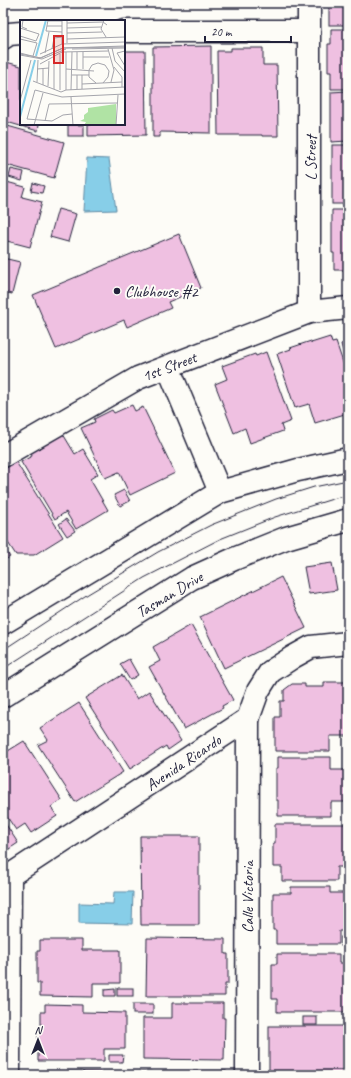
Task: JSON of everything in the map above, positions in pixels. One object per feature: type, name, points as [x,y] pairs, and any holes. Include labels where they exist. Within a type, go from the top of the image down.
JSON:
[{"type":"street","name":"L Street","points":[[309,3],[310,312]]},
{"type":"street","points":[[125,31],[310,31]]},
{"type":"street","points":[[3,38],[8,34],[20,33]]},
{"type":"street","name":"1st Street","points":[[3,456],[138,378],[310,312],[348,308]]},
{"type":"street","points":[[168,367],[179,390],[220,492]]},
{"type":"street","points":[[3,623],[220,492],[298,470],[348,459]]},
{"type":"street","name":"Tasman Drive","points":[[3,696],[192,578],[286,538],[348,520]]},
{"type":"street","points":[[248,719],[258,691],[270,672],[311,647],[348,643]]},
{"type":"street","name":"Avenida Ricardo","points":[[6,878],[248,719]]},
{"type":"street","name":"Calle Victoria","points":[[247,1075],[248,719]]},
{"type":"street","points":[[6,878],[9,1075]]},
{"type":"water","points":[[87,158],[109,159],[116,210],[84,211]]},
{"type":"water","points":[[114,892],[133,892],[132,924],[79,923],[79,903],[113,904]]},
{"type":"building","points":[[87,3],[147,3],[147,4],[87,5]]},
{"type":"building","points":[[329,3],[348,3],[348,25],[329,25]]},
{"type":"building","points":[[331,29],[348,29],[348,89],[331,89],[331,72],[328,72],[328,44],[331,44]]},
{"type":"building","points":[[211,46],[211,133],[160,132],[160,137],[153,137],[153,47]]},
{"type":"building","points":[[231,48],[263,48],[263,65],[277,65],[278,136],[218,135],[217,51],[231,51]]},
{"type":"building","points":[[125,51],[145,51],[146,135],[88,136],[88,125],[125,125]]},
{"type":"building","points":[[6,62],[20,66],[20,125],[39,125],[38,131],[3,121],[3,73]]},
{"type":"building","points":[[348,91],[348,141],[331,142],[331,92]]},
{"type":"building","points":[[4,125],[64,142],[54,178],[3,164]]},
{"type":"building","points":[[68,125],[84,125],[84,136],[68,136]]},
{"type":"building","points":[[332,145],[348,145],[348,204],[332,204]]},
{"type":"building","points":[[11,169],[24,172],[22,181],[9,177]]},
{"type":"building","points":[[3,181],[25,187],[22,197],[42,202],[30,247],[3,240]]},
{"type":"building","points":[[33,183],[44,186],[42,193],[31,191]]},
{"type":"building","points":[[58,209],[76,214],[68,242],[50,237]]},
{"type":"building","points":[[332,210],[348,210],[348,270],[334,270],[334,253],[332,253]]},
{"type":"building","name":"Clubhouse #2","points":[[179,234],[201,288],[168,302],[171,308],[127,327],[124,320],[56,349],[33,295]]},
{"type":"building","points":[[3,258],[20,262],[12,294],[3,292]]},
{"type":"building","points":[[330,337],[332,343],[336,342],[348,377],[348,380],[344,382],[348,393],[348,413],[315,423],[309,404],[295,408],[277,354],[311,341],[311,343]]},
{"type":"building","points":[[348,342],[348,372],[341,344]]},
{"type":"building","points":[[266,352],[291,421],[281,425],[283,431],[250,443],[245,428],[234,433],[215,384],[227,379],[222,366],[255,354],[256,356]]},
{"type":"building","points":[[132,405],[135,411],[143,407],[175,473],[130,495],[119,472],[105,478],[81,428],[95,422],[94,419],[112,410],[114,413]]},
{"type":"building","points":[[63,434],[75,454],[83,449],[98,474],[90,479],[108,510],[76,529],[66,512],[55,519],[21,462],[32,456],[31,453]]},
{"type":"building","points":[[16,462],[63,537],[34,555],[16,555],[3,535],[3,470]]},
{"type":"building","points":[[124,490],[130,501],[120,506],[114,495]]},
{"type":"building","points":[[66,519],[75,531],[67,536],[59,524]]},
{"type":"building","points":[[3,547],[10,557],[3,561]]},
{"type":"building","points":[[332,563],[337,590],[309,594],[304,567]]},
{"type":"building","points":[[281,577],[306,628],[224,668],[200,617]]},
{"type":"building","points":[[191,625],[233,700],[222,706],[223,708],[184,729],[149,667],[160,661],[153,647]]},
{"type":"building","points":[[129,659],[138,675],[130,680],[120,664]]},
{"type":"building","points":[[122,675],[137,699],[149,691],[181,741],[168,750],[166,746],[130,769],[85,698]]},
{"type":"building","points":[[324,682],[348,682],[348,736],[330,736],[330,751],[275,751],[275,717],[280,717],[280,701],[284,701],[284,690],[292,684],[305,684],[305,687],[324,687]]},
{"type":"building","points":[[79,703],[123,772],[75,802],[38,745],[48,740],[40,728]]},
{"type":"building","points":[[24,741],[62,800],[51,807],[57,816],[31,833],[25,824],[16,830],[3,811],[3,754]]},
{"type":"building","points":[[278,757],[331,757],[331,770],[348,770],[348,802],[331,802],[331,816],[278,816],[278,800],[276,800],[276,768],[278,768]]},
{"type":"building","points":[[3,820],[18,843],[3,853]]},
{"type":"building","points":[[275,824],[348,824],[348,867],[337,867],[337,881],[282,881],[282,867],[273,867]]},
{"type":"building","points":[[140,836],[199,836],[199,925],[141,925]]},
{"type":"building","points":[[291,887],[330,887],[330,893],[348,893],[348,931],[339,931],[339,944],[276,944],[276,930],[273,930],[273,893],[291,893]]},
{"type":"building","points":[[341,937],[348,937],[348,946],[341,946]]},
{"type":"building","points":[[147,938],[225,939],[225,954],[228,954],[228,984],[225,984],[225,996],[146,996]]},
{"type":"building","points":[[40,940],[82,940],[82,950],[120,950],[120,983],[93,983],[93,997],[40,996],[40,983],[37,983],[37,951],[40,951]]},
{"type":"building","points":[[277,954],[339,954],[339,963],[348,963],[348,1012],[277,1012],[277,999],[272,999],[272,964],[277,964]]},
{"type":"building","points":[[117,988],[133,988],[133,996],[117,996]]},
{"type":"building","points":[[115,989],[115,996],[104,996],[104,990]]},
{"type":"building","points":[[172,1003],[223,1003],[223,1018],[225,1018],[224,1060],[143,1059],[143,1018],[172,1018]]},
{"type":"building","points":[[45,1004],[82,1005],[82,1012],[125,1013],[125,1049],[104,1049],[104,1061],[38,1061],[38,1029],[41,1029],[41,1012],[45,1012]]},
{"type":"building","points":[[133,1004],[153,1004],[153,1014],[133,1014]]},
{"type":"building","points":[[303,1017],[317,1017],[317,1025],[303,1025]]},
{"type":"building","points":[[269,1026],[348,1026],[348,1075],[269,1075]]},
{"type":"building","points":[[109,1055],[123,1055],[122,1062],[109,1062]]},
{"type":"building","points":[[39,1071],[128,1072],[128,1075],[39,1075]]},
{"type":"building","points":[[166,1071],[226,1071],[226,1075],[166,1075]]},
{"type":"building","points":[[132,1072],[151,1072],[151,1075],[132,1075]]},
{"type":"tram line","points":[[3,650],[88,594],[158,552],[211,525],[276,499],[314,487],[348,480]]},
{"type":"tram line","points":[[3,669],[144,578],[220,539],[275,517],[339,497],[348,496]]},
{"type":"place","name":"Clubhouse #2","points":[[117,291]]}]
